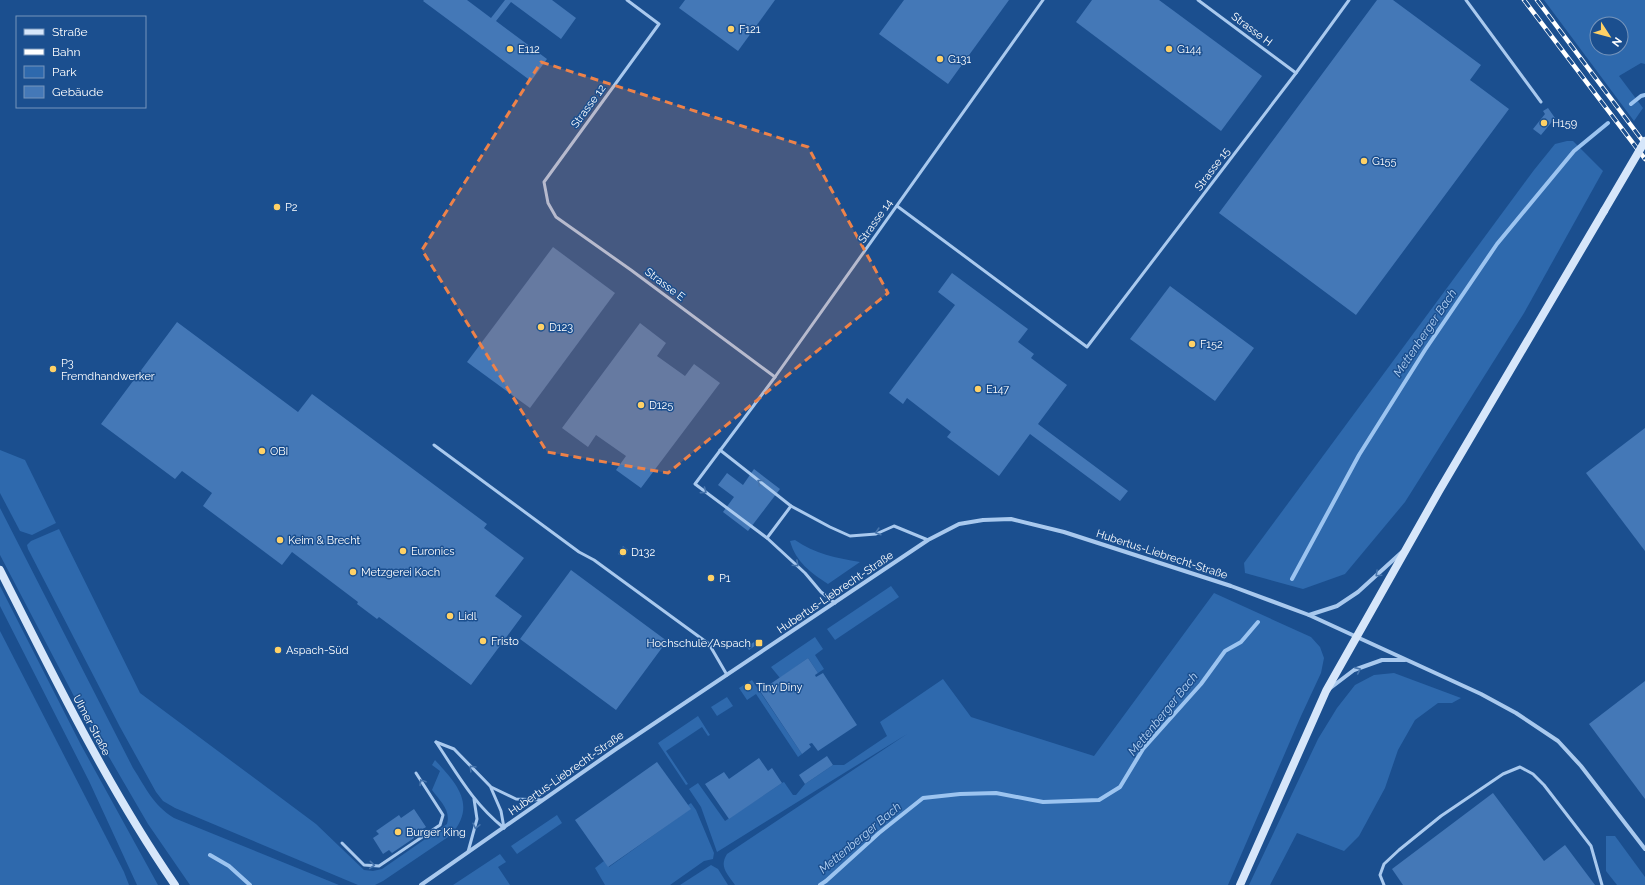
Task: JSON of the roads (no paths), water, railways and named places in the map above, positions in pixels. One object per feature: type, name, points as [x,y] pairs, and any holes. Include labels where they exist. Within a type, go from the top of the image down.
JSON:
[{"type":"main road","points":[[1240,885],[1326,692],[1406,548],[1645,141]]},
{"type":"main road","name":"Ulmer Straße","points":[[0,570],[100,764],[147,843],[175,885]]},
{"type":"street","name":"Hubertus-Liebrecht-Straße","points":[[421,885],[543,800],[928,540],[959,524],[983,520],[1011,519],[1064,532],[1231,586],[1309,615],[1481,694],[1516,713],[1558,741],[1581,766],[1645,849]]},
{"type":"street","points":[[1309,615],[1337,606],[1358,592],[1406,548]]},
{"type":"street","name":"Hubertus-Liebrecht-Straße","points":[[1326,692],[1354,670],[1382,660],[1407,660]]},
{"type":"lane","name":"Strasse 12","points":[[548,203],[544,182],[659,24],[627,0]]},
{"type":"lane","name":"Strasse 14","points":[[767,538],[695,484],[775,377],[1044,0]]},
{"type":"lane","name":"Strasse H","points":[[1198,0],[1296,73]]},
{"type":"lane","name":"Strasse 15","points":[[897,206],[1087,347],[1296,73],[1349,0]]},
{"type":"lane","points":[[1466,0],[1541,102]]},
{"type":"lane","name":"Strasse E","points":[[548,203],[556,217],[631,270],[775,377]]},
{"type":"lane","points":[[434,445],[579,552],[594,560],[709,644],[727,675]]},
{"type":"lane","points":[[720,450],[791,506],[850,536],[876,534],[894,526],[928,540]]},
{"type":"lane","points":[[791,506],[767,538],[806,573],[821,592],[835,603]]},
{"type":"lane","points":[[436,742],[454,749],[491,788],[501,811],[504,828],[474,799],[436,742]]},
{"type":"lane","points":[[1384,885],[1380,875],[1384,864],[1399,850],[1441,816],[1503,774],[1520,767],[1533,774],[1544,785],[1591,846],[1602,885]]},
{"type":"lane","points":[[342,843],[364,865],[379,866],[440,825],[443,815],[416,773]]},
{"type":"lane","points":[[491,788],[516,799],[543,800]]},
{"type":"lane","points":[[468,852],[477,819],[474,799]]},
{"type":"waterway","name":"Mettenberger Bach","points":[[1631,104],[1641,96],[1645,95]]},
{"type":"waterway","name":"Mettenberger Bach","points":[[1292,579],[1359,455],[1425,350],[1497,244],[1574,151],[1608,123]]},
{"type":"waterway","name":"Mettenberger Bach","points":[[820,885],[879,833],[923,798],[960,794],[996,793],[1043,802],[1099,800],[1120,787],[1143,749],[1201,684],[1225,651],[1241,642],[1258,622]]},
{"type":"waterway","name":"Mettenberger Bach","points":[[210,855],[229,866],[250,885]]},
{"type":"railway","points":[[1524,0],[1645,159]]},
{"type":"railway","points":[[1537,0],[1645,144]]},
{"type":"place","name":"F121","points":[[731,29]]},
{"type":"place","name":"E112","points":[[510,49]]},
{"type":"place","name":"G144","points":[[1169,49]]},
{"type":"place","name":"G131","points":[[940,59]]},
{"type":"place","name":"H159","points":[[1544,123]]},
{"type":"place","name":"G155","points":[[1364,161]]},
{"type":"place","name":"P2","points":[[277,207]]},
{"type":"place","name":"D123","points":[[541,327]]},
{"type":"place","name":"F152","points":[[1192,344]]},
{"type":"place","name":"P3 Fremdhandwerker","points":[[53,369]]},
{"type":"place","name":"E147","points":[[978,389]]},
{"type":"place","name":"D125","points":[[641,405]]},
{"type":"place","name":"OBI","points":[[262,451]]},
{"type":"place","name":"Keim & Brecht","points":[[280,540]]},
{"type":"place","name":"Euronics","points":[[403,551]]},
{"type":"place","name":"D132","points":[[623,552]]},
{"type":"place","name":"Metzgerei Koch","points":[[353,572]]},
{"type":"place","name":"P1","points":[[711,578]]},
{"type":"place","name":"Lidl","points":[[450,616]]},
{"type":"place","name":"Fristo","points":[[483,641]]},
{"type":"place","name":"Hochschule/Aspach","points":[[759,643]]},
{"type":"place","name":"Aspach-Süd","points":[[278,650]]},
{"type":"place","name":"Tiny Diny","points":[[748,687]]},
{"type":"place","name":"Burger King","points":[[398,832]]}]
